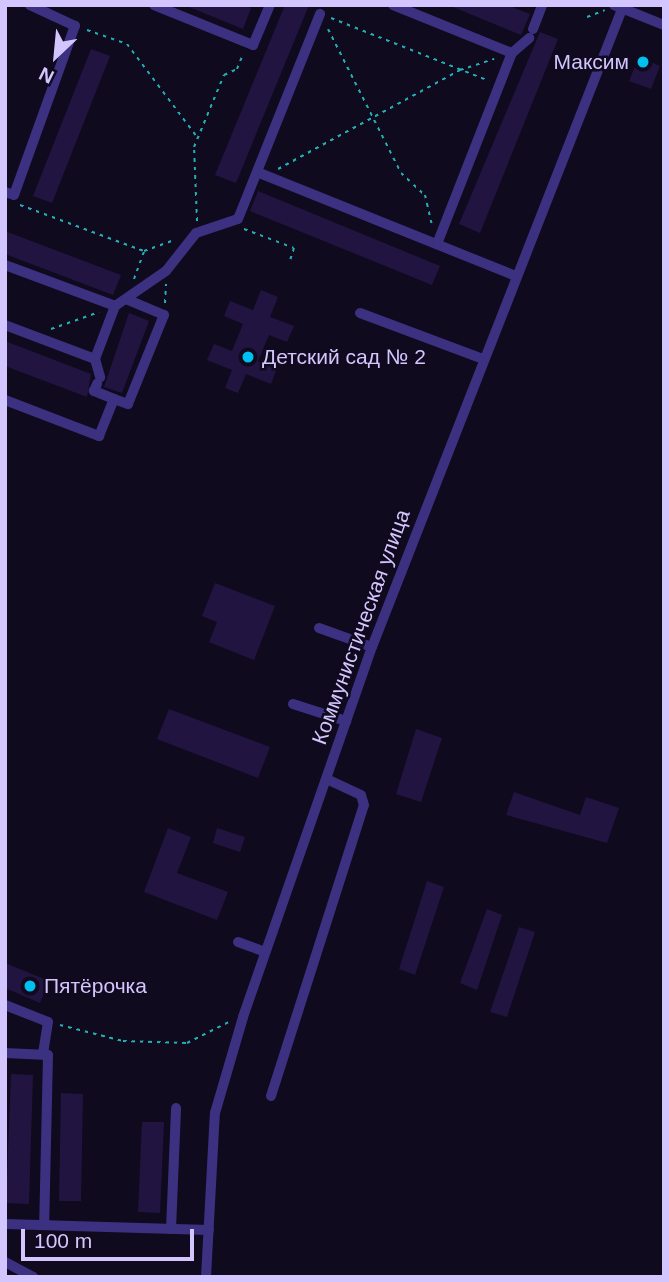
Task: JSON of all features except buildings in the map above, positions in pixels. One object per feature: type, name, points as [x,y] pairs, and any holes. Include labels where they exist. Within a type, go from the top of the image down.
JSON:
[{"type":"street","points":[[10,194],[75,26],[30,5]]},
{"type":"street","points":[[154,5],[253,45],[270,5]]},
{"type":"street","points":[[393,5],[512,53]]},
{"type":"street","points":[[437,244],[512,53],[531,33],[542,5]]},
{"type":"street","name":"Коммунистическая улица","points":[[206,1277],[215,1113],[243,1017],[372,647],[618,7],[664,25]]},
{"type":"street","points":[[126,299],[164,315],[128,404],[94,391],[98,381],[95,359],[115,306],[166,271],[196,233],[238,219],[262,173],[320,14]]},
{"type":"street","points":[[262,173],[516,276]]},
{"type":"street","points":[[5,265],[115,306]]},
{"type":"street","points":[[359,313],[483,359]]},
{"type":"street","points":[[5,325],[95,359]]},
{"type":"street","points":[[5,400],[99,436],[114,398]]},
{"type":"street","points":[[319,628],[372,647]]},
{"type":"street","points":[[293,704],[346,722]]},
{"type":"street","points":[[271,1096],[360,827],[361,795],[326,779]]},
{"type":"street","points":[[238,942],[265,952]]},
{"type":"street","points":[[5,1004],[48,1022],[43,1055]]},
{"type":"street","points":[[5,1053],[48,1055],[44,1225]]},
{"type":"street","points":[[172,1229],[176,1108]]},
{"type":"street","points":[[5,1224],[209,1230]]},
{"type":"street","points":[[5,1262],[33,1277]]},
{"type":"path","points":[[587,17],[606,5]]},
{"type":"path","points":[[320,14],[499,86]]},
{"type":"path","points":[[320,14],[401,173],[425,195],[437,244]]},
{"type":"path","points":[[75,26],[127,44],[198,138]]},
{"type":"path","points":[[10,194],[18,204],[144,251],[196,233],[198,138],[224,75],[237,69],[247,42]]},
{"type":"path","points":[[262,173],[460,70],[512,53]]},
{"type":"path","points":[[225,222],[294,248],[290,260]]},
{"type":"path","points":[[126,299],[144,251]]},
{"type":"path","points":[[164,315],[166,271]]},
{"type":"path","points":[[34,335],[115,306]]},
{"type":"path","points":[[48,1022],[123,1041],[187,1043],[243,1017]]},
{"type":"place","name":"Максим","points":[[643,62]]},
{"type":"place","name":"Детский сад № 2","points":[[248,357]]},
{"type":"place","name":"Пятёрочка","points":[[30,986]]}]
